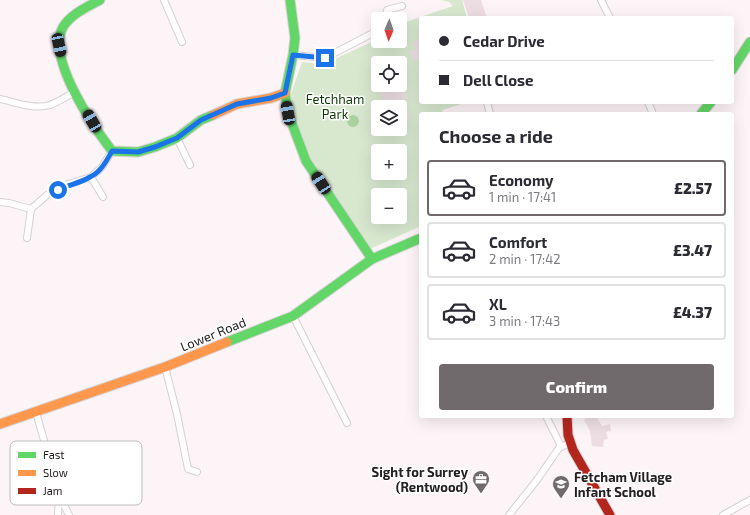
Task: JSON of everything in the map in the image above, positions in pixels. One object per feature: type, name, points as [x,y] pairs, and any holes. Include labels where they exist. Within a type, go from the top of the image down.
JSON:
[{"type":"street","points":[[100,0],[83,10],[66,23],[60,35],[59,45],[64,70],[102,140],[112,151],[138,152],[155,147],[177,138],[201,120],[237,104],[271,98],[285,93]]},
{"type":"street","points":[[164,0],[182,42]]},
{"type":"street","points":[[290,0],[295,38],[285,93],[288,113],[306,161],[372,259]]},
{"type":"street","points":[[601,0],[609,16]]},
{"type":"street","points":[[387,12],[387,10],[402,6]]},
{"type":"street","points":[[293,55],[325,58],[371,34]]},
{"type":"street","points":[[734,67],[750,42]]},
{"type":"street","points":[[0,99],[42,106],[50,105],[75,92]]},
{"type":"street","points":[[177,138],[190,165]]},
{"type":"street","points":[[27,238],[31,209],[47,195],[68,184],[91,177],[102,167],[112,151]]},
{"type":"street","points":[[91,177],[103,197]]},
{"type":"street","points":[[0,202],[9,202],[31,209]]},
{"type":"street","name":"Lower Road","points":[[0,424],[165,367],[293,316],[372,259],[419,239]]},
{"type":"street","points":[[293,316],[347,423]]},
{"type":"street","points":[[165,367],[177,414],[188,469],[197,472]]},
{"type":"street","points":[[36,412],[44,441]]},
{"type":"street","points":[[548,418],[578,461],[610,515]]},
{"type":"street","points":[[509,515],[565,444],[567,418]]},
{"type":"street","points":[[723,515],[750,500]]},
{"type":"street","points":[[58,505],[58,515]]},
{"type":"street","points":[[64,505],[69,515]]},
{"type":"green space","name":"Fetchham Park","points":[[441,0],[462,0],[466,16],[424,16],[453,6],[449,2]]},
{"type":"green space","name":"Fetchham Park","points":[[419,18],[419,104],[462,104],[442,110],[442,112],[419,112],[419,227],[370,249],[309,156],[293,116],[291,94],[302,62],[324,64],[371,42],[371,48],[407,48],[407,22]]},
{"type":"shaded area","points":[[355,115],[358,116],[358,126],[351,127],[348,126],[347,119],[348,116]]},
{"type":"building","points":[[463,0],[481,0],[486,16],[468,16]]},
{"type":"building","points":[[419,40],[419,59],[414,61],[410,51],[416,49],[413,42]]},
{"type":"building","points":[[380,92],[405,92],[408,98],[404,100],[384,100]]},
{"type":"building","points":[[407,112],[410,118],[407,120]]},
{"type":"building","points":[[586,418],[597,418],[602,426],[610,424],[611,431],[606,432],[608,439],[604,440],[603,447],[592,446],[590,431],[584,420]]},
{"type":"traffic: fast","points":[[100,0],[70,18],[63,27],[59,40],[61,56],[66,73],[74,91],[94,125],[112,151],[138,152],[155,147],[177,138],[201,120],[213,115]]},
{"type":"traffic: fast","points":[[290,0],[295,38],[285,93],[288,113],[306,161],[372,259]]},
{"type":"traffic: fast","points":[[734,67],[750,42]]},
{"type":"traffic: fast","points":[[703,112],[709,104]]},
{"type":"traffic: fast","points":[[227,342],[293,316],[372,259],[419,239]]},
{"type":"traffic: slow","points":[[213,115],[237,104],[271,98],[285,93]]},
{"type":"traffic: slow","points":[[0,424],[165,367],[227,342]]},
{"type":"traffic: jam","points":[[567,418],[568,435],[573,450],[610,515]]},
{"type":"place","name":"Sight for Surrey (Rentwood)","points":[[481,494]]},
{"type":"place","name":"Fetcham Village Infant School","points":[[561,499]]},
{"type":"route","points":[[58,190],[68,184],[91,177],[102,167],[112,151],[138,152],[155,147],[177,138],[201,120],[237,104],[271,98],[285,93],[293,55],[325,58]]}]
